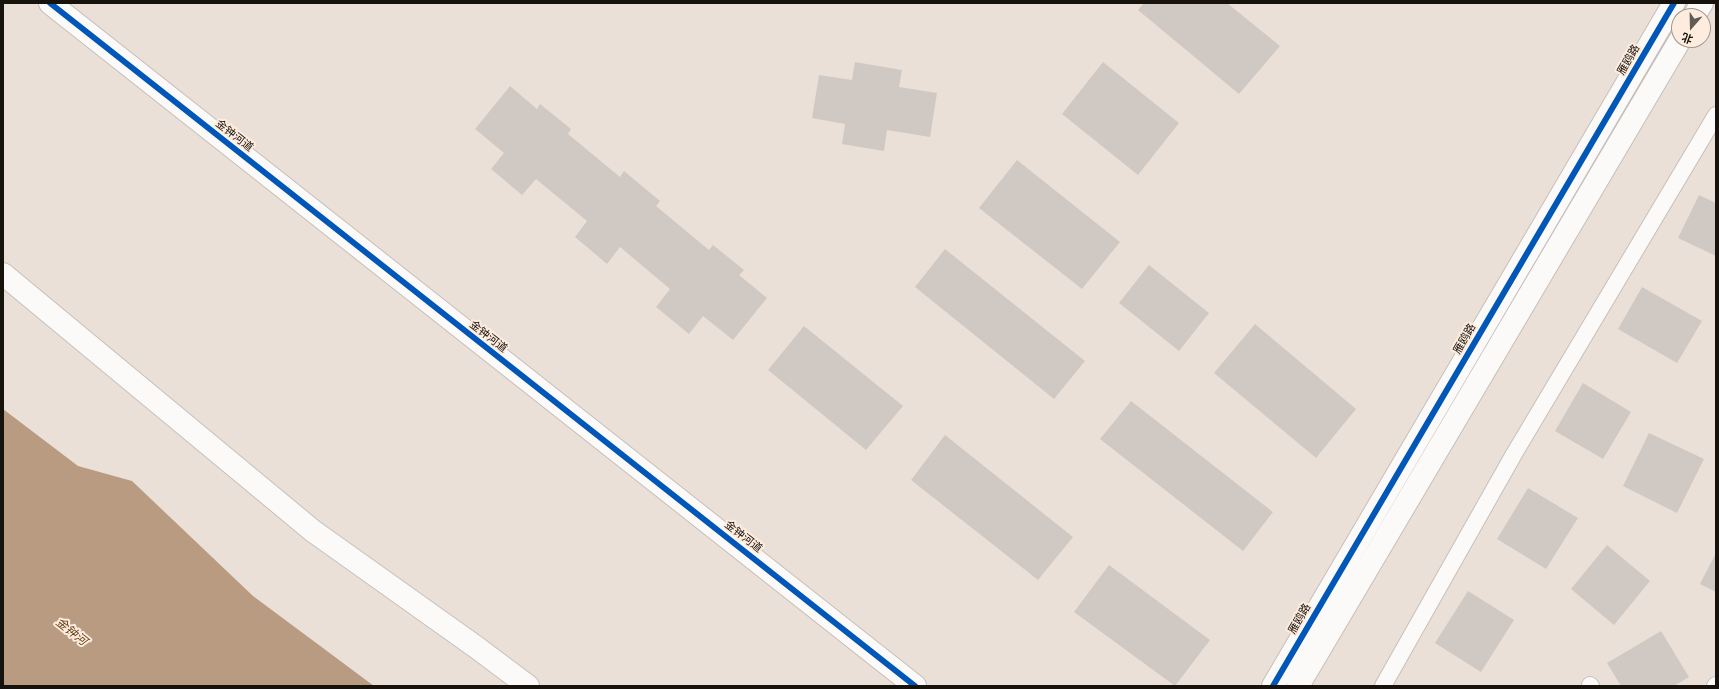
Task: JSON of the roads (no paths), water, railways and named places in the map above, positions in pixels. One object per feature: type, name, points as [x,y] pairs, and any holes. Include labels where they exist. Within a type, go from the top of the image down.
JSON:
[{"type":"street","name":"金钟河道","points":[[50,3],[915,686]]},
{"type":"street","name":"雁鸥路","points":[[1272,686],[1674,3]]},
{"type":"street","points":[[1298,686],[1675,48]]},
{"type":"street","points":[[3,274],[313,531],[476,647],[528,686]]},
{"type":"lane","points":[[1383,686],[1514,454],[1716,115]]},
{"type":"water","name":"金钟河","points":[[3,409],[78,466],[132,481],[253,596],[374,686],[3,686]]}]
